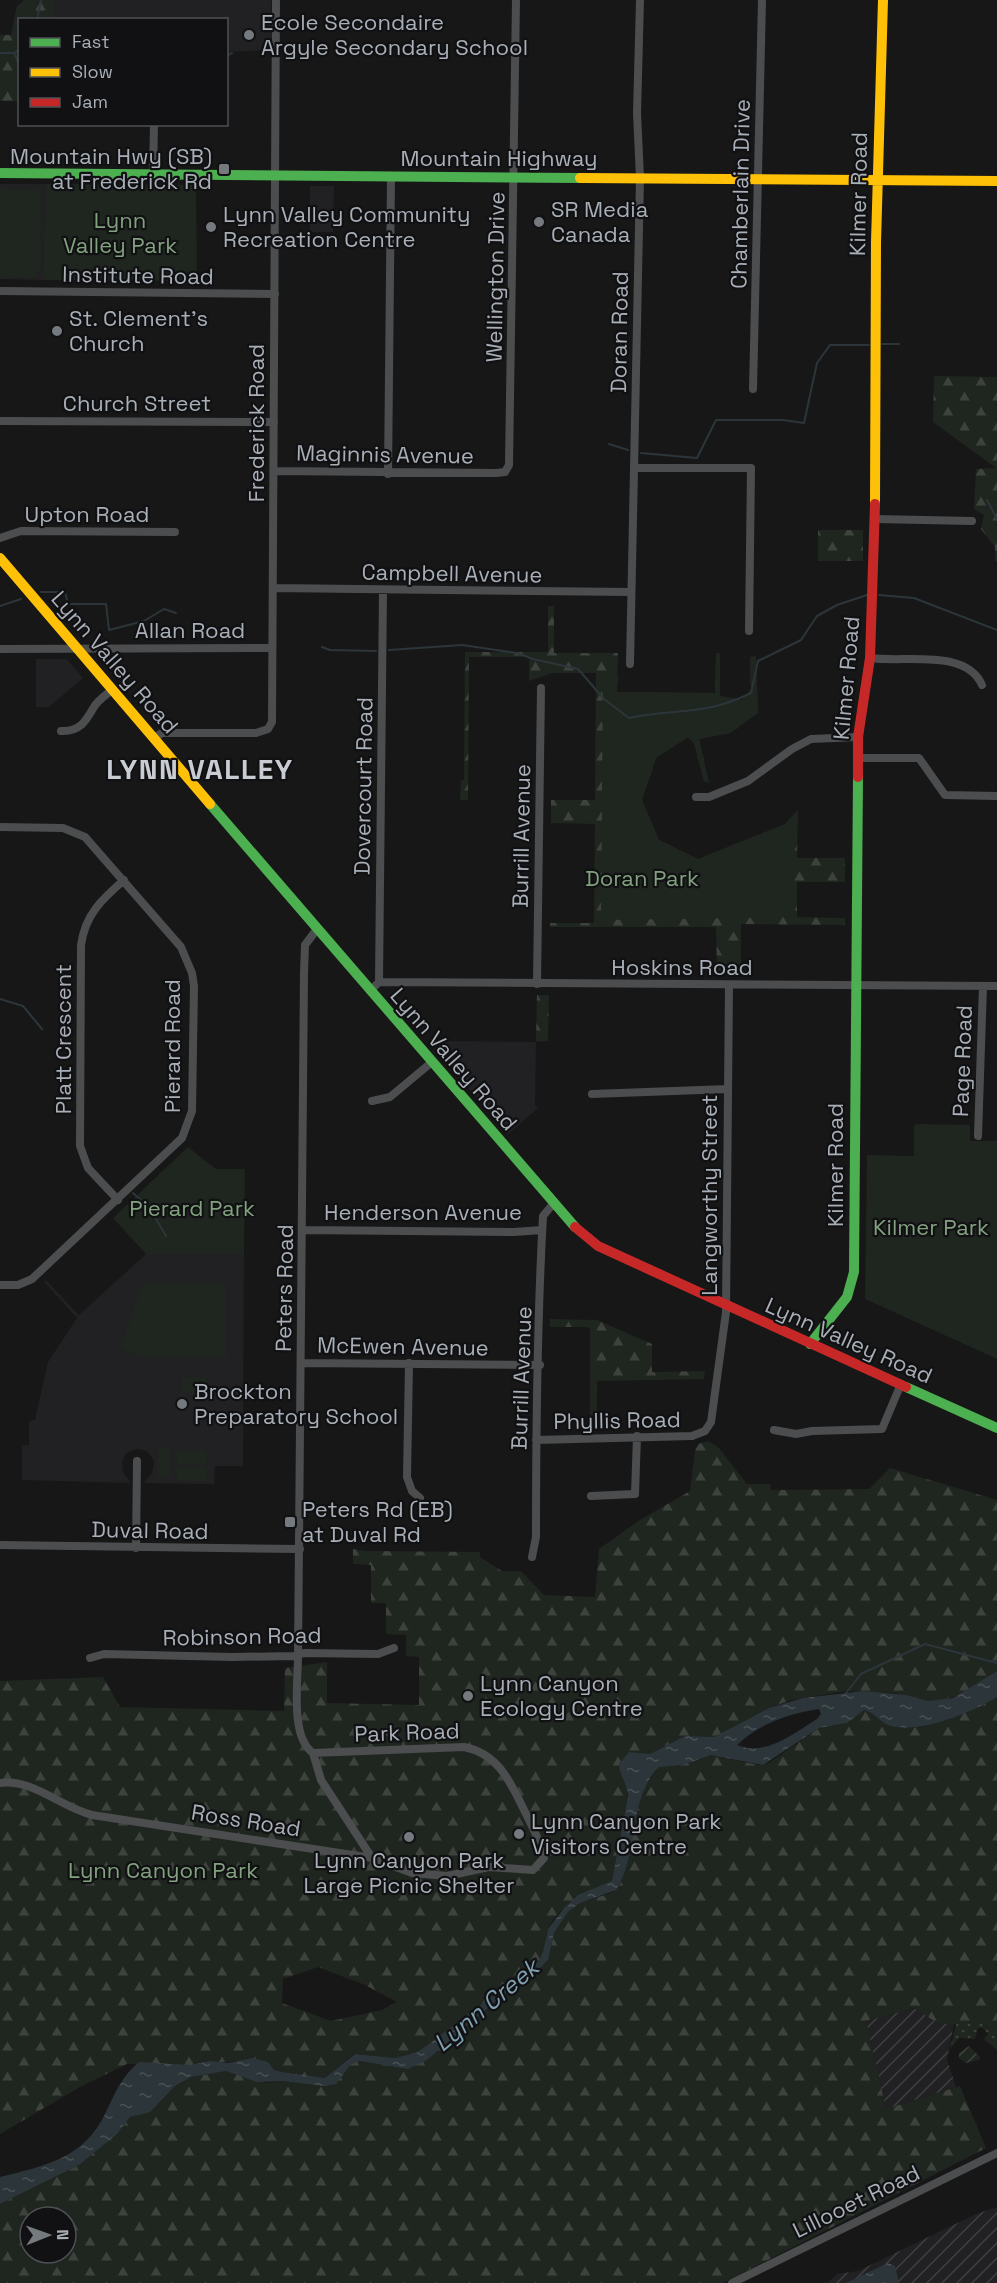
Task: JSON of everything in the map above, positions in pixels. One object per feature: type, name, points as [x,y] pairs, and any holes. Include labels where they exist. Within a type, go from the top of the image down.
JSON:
[{"type":"street","name":"Frederick Road","points":[[154,738],[162,733],[256,733],[268,729],[272,722],[276,0]]},
{"type":"street","name":"Wellington Drive","points":[[496,473],[505,472],[510,457],[516,0]]},
{"type":"street","name":"Doran Road","points":[[630,664],[640,178],[637,113],[640,0]]},
{"type":"street","name":"Chamberlain Drive","points":[[753,389],[762,0]]},
{"type":"street","name":"Kilmer Road","points":[[810,1344],[817,1332],[846,1304],[853,1285],[858,737],[870,658],[875,519],[878,178],[884,0]]},
{"type":"street","points":[[153,126],[153,174]]},
{"type":"street","name":"Mountain Highway","points":[[0,173],[514,178],[878,178],[997,181]]},
{"type":"street","points":[[388,474],[392,177]]},
{"type":"street","name":"Institute Road","points":[[0,291],[275,294]]},
{"type":"street","name":"Church Street","points":[[0,421],[274,422]]},
{"type":"street","points":[[634,468],[751,468],[749,631]]},
{"type":"street","name":"Maginnis Avenue","points":[[274,471],[388,474],[496,473]]},
{"type":"street","points":[[875,519],[972,521]]},
{"type":"street","name":"Upton Road","points":[[0,538],[21,531],[175,532]]},
{"type":"street","name":"Lynn Valley Road","points":[[0,558],[553,1204],[589,1241],[997,1428]]},
{"type":"street","name":"Campbell Avenue","points":[[273,588],[631,592]]},
{"type":"street","name":"Dovercourt Road","points":[[379,982],[383,590]]},
{"type":"street","name":"Allan Road","points":[[0,649],[272,648]]},
{"type":"street","points":[[870,658],[958,663],[974,671],[982,686]]},
{"type":"street","name":"Burrill Avenue","points":[[537,984],[541,688]]},
{"type":"street","points":[[62,731],[80,727],[89,719],[95,705],[112,690]]},
{"type":"street","points":[[696,796],[709,797],[748,781],[792,749],[811,739],[858,737]]},
{"type":"street","points":[[858,758],[919,758],[945,795],[997,796]]},
{"type":"street","name":"Pierard Road","points":[[0,826],[54,827],[79,833],[124,880],[172,936],[188,960],[192,973],[193,1096],[189,1125],[182,1138],[32,1279],[18,1285],[0,1285]]},
{"type":"street","name":"Platt Crescent","points":[[118,1200],[88,1168],[80,1146],[81,945],[85,925],[93,910],[124,880]]},
{"type":"street","name":"Peters Road","points":[[313,1753],[301,1741],[298,1729],[298,1656],[305,945],[317,929]]},
{"type":"street","points":[[370,991],[379,982]]},
{"type":"street","name":"Hoskins Road","points":[[379,982],[997,986]]},
{"type":"street","name":"Langworthy Street","points":[[714,1403],[726,1305],[729,985]]},
{"type":"street","name":"Page Road","points":[[978,1136],[982,986]]},
{"type":"street","points":[[372,1101],[390,1097],[432,1062]]},
{"type":"street","points":[[592,1094],[728,1089]]},
{"type":"street","name":"Burrill Avenue","points":[[532,1557],[536,1537],[536,1384],[540,1365],[542,1230],[543,1216],[553,1204]]},
{"type":"street","name":"Henderson Avenue","points":[[303,1230],[514,1233],[542,1230]]},
{"type":"street","name":"McEwen Avenue","points":[[301,1363],[540,1365]]},
{"type":"street","points":[[408,1364],[407,1477],[412,1491],[420,1498]]},
{"type":"street","points":[[774,1430],[796,1434],[812,1431],[882,1429],[901,1384]]},
{"type":"street","name":"Phyllis Road","points":[[536,1440],[701,1434],[711,1422],[714,1403]]},
{"type":"street","points":[[591,1496],[635,1494],[637,1436]]},
{"type":"street","points":[[136,1548],[137,1461]]},
{"type":"street","name":"Duval Road","points":[[0,1545],[300,1549]]},
{"type":"street","name":"Robinson Road","points":[[90,1658],[104,1654],[298,1656],[304,1653],[378,1654],[394,1648]]},
{"type":"street","name":"Park Road","points":[[313,1753],[464,1747],[477,1749],[494,1761],[512,1785],[539,1840],[544,1858],[533,1870],[489,1867],[447,1876],[412,1872],[372,1858]]},
{"type":"street","points":[[313,1753],[321,1780],[372,1858]]},
{"type":"street","name":"Ross Road","points":[[0,1783],[21,1783],[77,1811],[92,1815],[372,1858]]},
{"type":"street","name":"Lillooet Road","points":[[732,2283],[997,2153]]},
{"type":"shaded area","name":"Ecole Secondaire Argyle Secondary School","points":[[48,0],[271,0],[271,50],[228,52],[228,18],[47,18]]},
{"type":"shaded area","points":[[0,184],[45,184],[43,280],[0,279]]},
{"type":"shaded area","points":[[310,186],[334,186],[333,232],[310,232]]},
{"type":"shaded area","points":[[36,659],[67,659],[83,678],[49,707],[36,707]]},
{"type":"shaded area","points":[[428,1041],[536,1042],[535,1105],[538,1108],[508,1134]]},
{"type":"shaded area","points":[[146,1254],[244,1254],[243,1466],[215,1466],[214,1484],[143,1483],[152,1473],[154,1461],[147,1451],[137,1449],[126,1453],[122,1462],[123,1472],[131,1483],[22,1480],[22,1445],[29,1445],[29,1421],[35,1420],[48,1362],[77,1318],[44,1282],[46,1280],[79,1315]]},
{"type":"shaded area","points":[[914,2008],[939,2024],[954,2024],[947,2059],[956,2087],[886,2109],[866,2021]]},
{"type":"shaded area","points":[[997,2207],[997,2283],[827,2283],[837,2274],[858,2271],[976,2214]]},
{"type":"green space","points":[[24,0],[54,0],[54,18],[18,18],[18,101],[0,101],[0,35],[11,35],[17,6]]},
{"type":"green space","name":"Lynn Valley Park","points":[[45,184],[196,185],[197,281],[43,280]]},
{"type":"green space","points":[[0,189],[37,190],[40,193],[40,271],[36,277],[0,277]]},
{"type":"green space","points":[[934,376],[997,377],[997,561],[995,561],[995,547],[981,529],[984,515],[974,509],[976,469],[996,468],[933,422]]},
{"type":"green space","points":[[818,530],[863,530],[863,561],[818,561]]},
{"type":"green space","name":"Doran Park","points":[[548,606],[554,606],[554,653],[618,653],[617,692],[715,693],[716,653],[720,653],[720,696],[742,700],[751,689],[750,657],[756,656],[758,713],[730,733],[699,739],[709,783],[704,781],[694,743],[688,737],[656,758],[642,800],[659,840],[698,859],[785,824],[798,810],[797,858],[845,858],[845,882],[797,882],[797,917],[845,918],[845,925],[741,924],[741,971],[717,971],[716,927],[550,927],[550,923],[594,923],[595,824],[551,823],[551,800],[595,800],[596,673],[552,673],[529,681],[529,657],[469,657],[468,800],[460,800],[461,780],[464,780],[465,652],[548,652]]},
{"type":"green space","name":"Doran Park","points":[[716,653],[720,653],[720,696],[742,700],[751,689],[750,657],[756,656],[758,713],[730,733],[699,739],[709,783],[704,781],[694,743],[688,737],[656,758],[642,800],[659,840],[698,859],[785,824],[798,810],[798,822],[790,822],[789,917],[601,920],[603,673],[617,673],[617,692],[715,693]]},
{"type":"green space","points":[[537,995],[549,995],[548,1041],[536,1042]]},
{"type":"green space","name":"Kilmer Park","points":[[914,1125],[970,1125],[970,1141],[997,1141],[997,1359],[865,1299],[867,1155],[914,1156]]},
{"type":"green space","name":"Pierard Park","points":[[188,1147],[216,1169],[245,1169],[244,1254],[146,1254],[113,1218]]},
{"type":"green space","points":[[221,1283],[226,1285],[226,1357],[151,1358],[122,1350],[121,1347],[139,1293],[145,1284]]},
{"type":"green space","points":[[550,1319],[597,1320],[652,1344],[652,1372],[705,1371],[704,1379],[597,1381],[597,1425],[590,1425],[590,1329],[550,1327]]},
{"type":"green space","points":[[206,1377],[206,1392],[182,1393],[182,1378]]},
{"type":"green space","name":"Lynn Canyon Park","points":[[708,1441],[718,1447],[747,1484],[770,1484],[771,1490],[869,1489],[890,1468],[997,1500],[997,1671],[963,1694],[942,1700],[928,1701],[895,1693],[847,1691],[791,1700],[769,1708],[714,1737],[685,1736],[650,1754],[629,1752],[619,1764],[627,1786],[627,1798],[612,1881],[571,1903],[557,1915],[546,1934],[543,1953],[539,1961],[418,2052],[395,2058],[354,2054],[325,2078],[282,2072],[236,2061],[191,2065],[127,2064],[80,2087],[0,2134],[0,1681],[103,1677],[120,1707],[284,1711],[285,1668],[327,1662],[327,1703],[419,1705],[419,1657],[406,1656],[406,1635],[386,1634],[386,1603],[371,1603],[371,1565],[353,1564],[353,1549],[480,1552],[480,1557],[502,1571],[521,1571],[544,1595],[595,1597],[599,1549],[640,1520],[690,1491],[695,1450],[698,1444]],"holes":[[[318,1967],[365,1985],[397,2002],[382,2010],[331,2021],[282,2003],[283,1979]]]},
{"type":"green space","points":[[158,1448],[170,1448],[170,1477],[158,1477]]},
{"type":"green space","points":[[177,1451],[205,1451],[205,1464],[177,1464]]},
{"type":"green space","points":[[177,1467],[206,1467],[206,1481],[177,1481]]},
{"type":"green space","points":[[997,1697],[997,2037],[983,2024],[939,2024],[914,2008],[866,2021],[886,2109],[960,2086],[986,2148],[723,2283],[0,2283],[0,2204],[79,2165],[117,2134],[130,2117],[157,2104],[175,2086],[191,2077],[226,2071],[266,2083],[283,2081],[323,2086],[351,2064],[360,2061],[427,2060],[548,1960],[554,1933],[568,1912],[580,1903],[611,1893],[620,1884],[643,1789],[659,1767],[668,1764],[678,1766],[711,1755],[759,1765],[769,1763],[819,1728],[843,1724],[864,1710],[893,1726],[903,1728],[931,1724],[961,1714]]},
{"type":"green space","points":[[956,2024],[983,2024],[997,2037],[997,2050],[984,2039],[988,2034],[983,2028],[978,2028],[975,2039],[959,2038],[950,2049]]},
{"type":"green space","points":[[969,2046],[980,2057],[979,2060],[966,2063],[959,2058],[959,2053]]},
{"type":"water","points":[[997,1671],[997,1697],[946,1720],[903,1728],[887,1725],[864,1710],[847,1723],[819,1728],[763,1765],[711,1755],[683,1765],[659,1767],[649,1780],[642,1795],[628,1859],[616,1890],[580,1903],[568,1912],[554,1933],[548,1960],[427,2060],[408,2069],[360,2061],[351,2064],[336,2084],[323,2086],[283,2081],[257,2082],[226,2071],[191,2077],[175,2086],[150,2112],[130,2117],[117,2134],[79,2165],[0,2204],[0,2177],[48,2164],[75,2150],[97,2128],[120,2085],[139,2062],[191,2065],[210,2061],[228,2063],[253,2058],[268,2062],[274,2070],[325,2078],[355,2054],[395,2058],[418,2052],[539,1961],[548,1929],[564,1908],[578,1895],[612,1881],[628,1795],[619,1764],[629,1752],[650,1754],[685,1736],[714,1737],[769,1708],[803,1698],[864,1691],[906,1695],[928,1701],[953,1698]],"holes":[[[819,1709],[821,1714],[798,1731],[768,1746],[747,1748],[737,1745],[755,1731],[775,1721]]]},
{"type":"water","points":[[888,2263],[895,2266],[899,2283],[846,2283]]},
{"type":"waterway","points":[[37,18],[41,0]]},
{"type":"waterway","points":[[0,53],[14,53],[18,50]]},
{"type":"waterway","points":[[14,53],[18,62]]},
{"type":"waterway","points":[[228,55],[232,53]]},
{"type":"waterway","points":[[882,344],[899,344]]},
{"type":"waterway","points":[[641,453],[697,458],[716,420],[783,420],[804,423],[817,363],[830,345],[869,345]]},
{"type":"waterway","points":[[609,444],[628,450]]},
{"type":"waterway","points":[[987,500],[997,519]]},
{"type":"waterway","points":[[41,592],[65,592],[68,604],[106,604],[109,630],[144,621],[164,609],[176,613]]},
{"type":"waterway","points":[[389,650],[462,645],[517,653],[578,669],[604,699],[629,718],[705,708],[751,693],[758,661],[801,640],[817,616],[837,605],[867,595]]},
{"type":"waterway","points":[[879,595],[914,598],[997,630]]},
{"type":"waterway","points":[[0,606],[21,599]]},
{"type":"waterway","points":[[322,647],[330,650],[376,651]]},
{"type":"waterway","points":[[0,999],[23,1006],[42,1029]]},
{"type":"waterway","points":[[133,1193],[149,1207],[166,1236]]},
{"type":"waterway","name":"Lynn Creek","points":[[846,1693],[861,1674],[925,1644],[997,1663]]},
{"type":"traffic: fast","points":[[0,173],[580,178]]},
{"type":"traffic: fast","points":[[810,1344],[847,1297],[854,1272],[858,777]]},
{"type":"traffic: fast","points":[[210,804],[575,1227]]},
{"type":"traffic: fast","points":[[906,1387],[997,1428]]},
{"type":"traffic: slow","points":[[875,504],[876,242],[883,0]]},
{"type":"traffic: slow","points":[[580,178],[997,181]]},
{"type":"traffic: slow","points":[[0,558],[210,804]]},
{"type":"traffic: jam","points":[[858,777],[858,737],[870,658],[875,504]]},
{"type":"traffic: jam","points":[[575,1227],[598,1246],[906,1387]]},
{"type":"place","name":"Ecole Secondaire Argyle Secondary School","points":[[249,35]]},
{"type":"place","name":"Mountain Hwy (SB) at Frederick Rd","points":[[224,169]]},
{"type":"place","name":"SR Media Canada","points":[[539,222]]},
{"type":"place","name":"Lynn Valley Community Recreation Centre","points":[[211,227]]},
{"type":"place","name":"St. Clement's Church","points":[[57,331]]},
{"type":"place","name":"Brockton Preparatory School","points":[[182,1404]]},
{"type":"place","name":"Peters Rd (EB) at Duval Rd","points":[[290,1522]]},
{"type":"place","name":"Lynn Canyon Ecology Centre","points":[[468,1696]]},
{"type":"place","name":"Lynn Canyon Park Visitors Centre","points":[[519,1834]]},
{"type":"place","name":"Lynn Canyon Park Large Picnic Shelter","points":[[409,1837]]},
{"type":"district","name":"LYNN VALLEY","points":[[200,769]]}]
